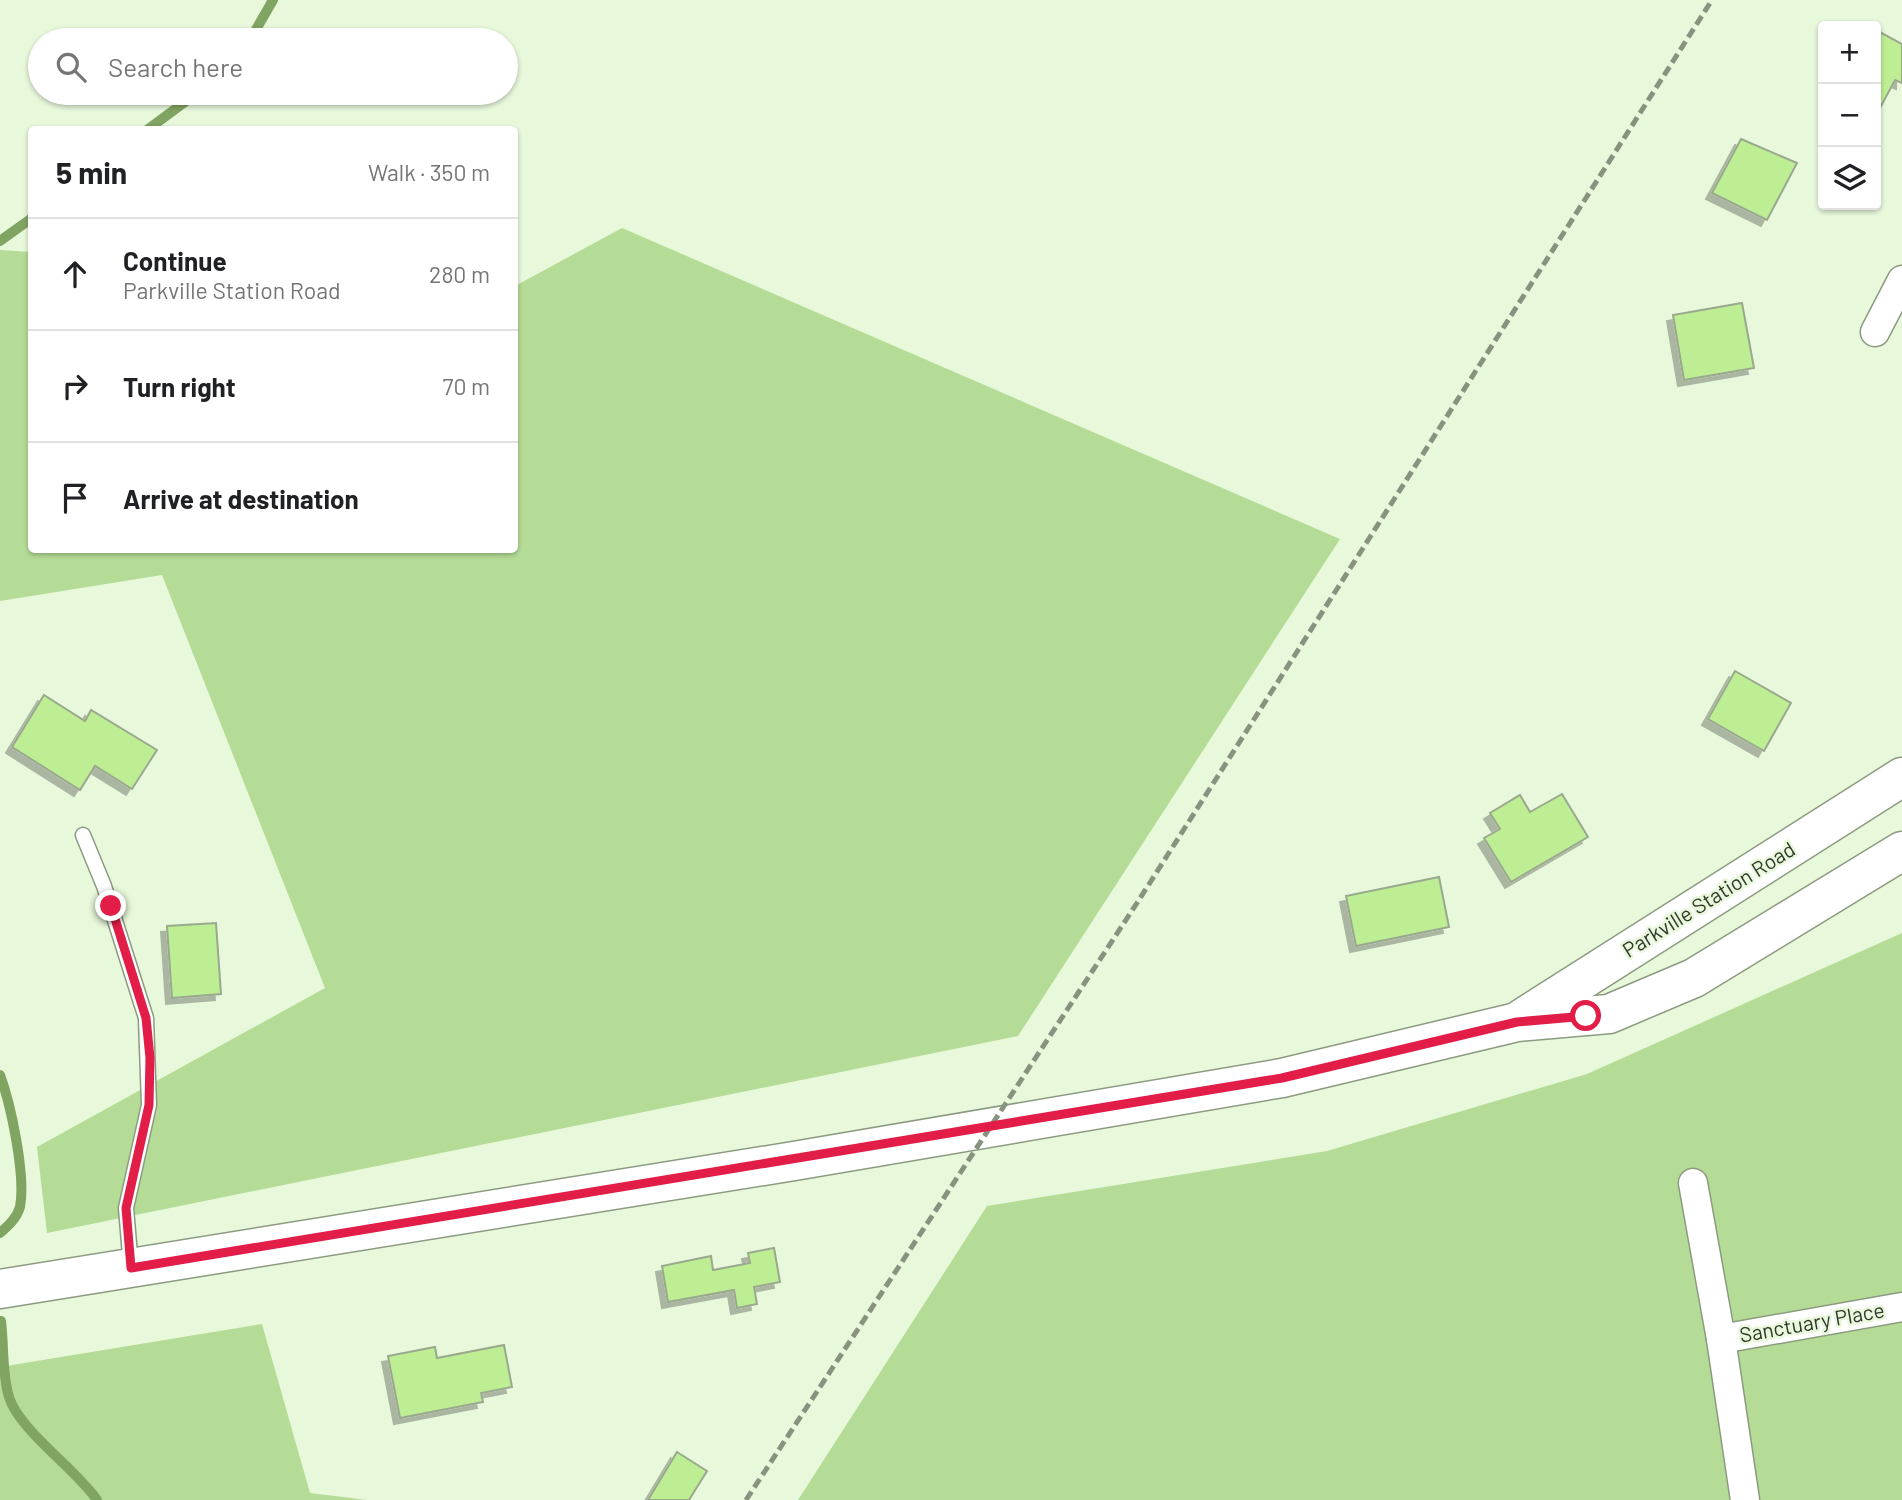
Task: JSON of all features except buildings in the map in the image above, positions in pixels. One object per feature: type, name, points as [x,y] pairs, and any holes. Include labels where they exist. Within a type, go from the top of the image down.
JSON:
[{"type":"main road","name":"Parkville Station Road","points":[[1517,1022],[1902,779]]},
{"type":"main road","name":"Parkville Station Road","points":[[0,1289],[1282,1078],[1517,1022],[1609,1014],[1694,978],[1902,852]]},
{"type":"street","points":[[1875,332],[1902,280]]},
{"type":"street","name":"Sanctuary Place","points":[[1693,1183],[1721,1339],[1745,1500]]},
{"type":"street","name":"Sanctuary Place","points":[[1721,1339],[1902,1307]]},
{"type":"lane","points":[[83,835],[104,886],[146,1018],[149,1105],[126,1208],[131,1268]]},
{"type":"green space","points":[[622,228],[1340,539],[1018,1036],[47,1233],[37,1147],[325,988],[162,575],[0,601],[0,250],[28,252],[28,553],[518,553],[518,284]]},
{"type":"green space","points":[[1902,933],[1902,1500],[798,1500],[987,1206],[1327,1151],[1587,1074]]},
{"type":"green space","points":[[262,1324],[310,1493],[367,1500],[0,1500],[0,1367]]},
{"type":"waterway","points":[[257,28],[273,0]]},
{"type":"waterway","points":[[152,126],[181,105]]},
{"type":"waterway","points":[[0,241],[28,221]]},
{"type":"waterway","points":[[0,1075],[9,1104],[21,1178],[20,1207],[17,1215],[0,1233]]},
{"type":"waterway","points":[[1,1321],[5,1379],[15,1410],[24,1423],[97,1500]]},
{"type":"railway","points":[[746,1500],[1137,903],[1712,0]]},
{"type":"route","points":[[111,906],[146,1018],[150,1058],[149,1105],[126,1208],[131,1268],[794,1161],[1282,1078],[1517,1022],[1586,1016]]}]
